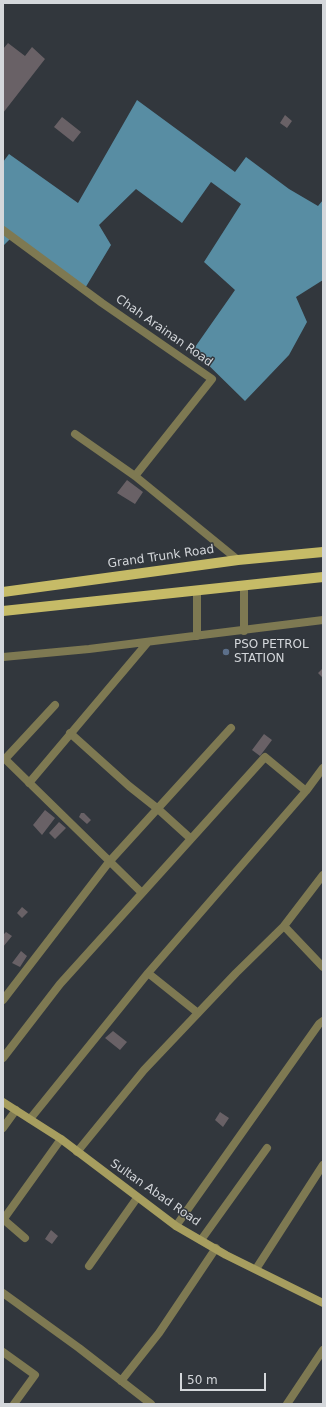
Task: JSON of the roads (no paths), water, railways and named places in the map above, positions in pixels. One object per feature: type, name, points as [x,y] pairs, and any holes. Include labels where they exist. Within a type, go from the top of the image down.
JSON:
[{"type":"main road","name":"Grand Trunk Road","points":[[3,592],[238,560],[323,552]]},
{"type":"main road","points":[[3,611],[323,577]]},
{"type":"street","name":"Chah Arainan Road","points":[[3,230],[102,303],[212,379],[135,476]]},
{"type":"street","points":[[75,434],[135,476],[238,560]]},
{"type":"street","points":[[244,586],[244,631]]},
{"type":"street","points":[[197,591],[197,636]]},
{"type":"street","points":[[3,656],[89,650],[323,620]]},
{"type":"street","points":[[29,783],[148,642]]},
{"type":"street","points":[[55,705],[4,759],[142,893]]},
{"type":"street","points":[[4,997],[109,862],[231,728]]},
{"type":"street","points":[[70,733],[128,786],[158,809],[190,838]]},
{"type":"street","points":[[3,1058],[60,984],[190,838],[265,757],[306,791]]},
{"type":"street","points":[[30,1119],[148,973],[306,791],[323,768]]},
{"type":"street","points":[[77,1152],[144,1070],[284,926],[323,875]]},
{"type":"street","points":[[284,926],[323,967]]},
{"type":"street","points":[[148,973],[198,1013]]},
{"type":"street","points":[[176,1226],[319,1024],[323,1021]]},
{"type":"street","name":"Sultan Abad Road","points":[[3,1102],[61,1139],[176,1226],[323,1303]]},
{"type":"street","points":[[3,1128],[16,1110]]},
{"type":"street","points":[[25,1238],[3,1220],[61,1139]]},
{"type":"street","points":[[201,1240],[266,1148]]},
{"type":"street","points":[[256,1269],[323,1165]]},
{"type":"street","points":[[89,1266],[137,1198]]},
{"type":"street","points":[[121,1380],[159,1333],[216,1248]]},
{"type":"street","points":[[3,1293],[151,1404]]},
{"type":"street","points":[[287,1404],[323,1350]]},
{"type":"street","points":[[3,1352],[35,1375],[14,1404]]},
{"type":"water","points":[[137,100],[235,172],[246,157],[289,189],[318,206],[323,200],[323,280],[296,297],[307,322],[289,355],[245,401],[193,350],[235,290],[204,262],[241,204],[211,182],[182,223],[136,189],[99,225],[111,245],[84,290],[12,237],[3,246],[3,162],[9,154],[78,203]]},
{"type":"place","name":"PSO PETROL STATION","points":[[226,652]]}]
